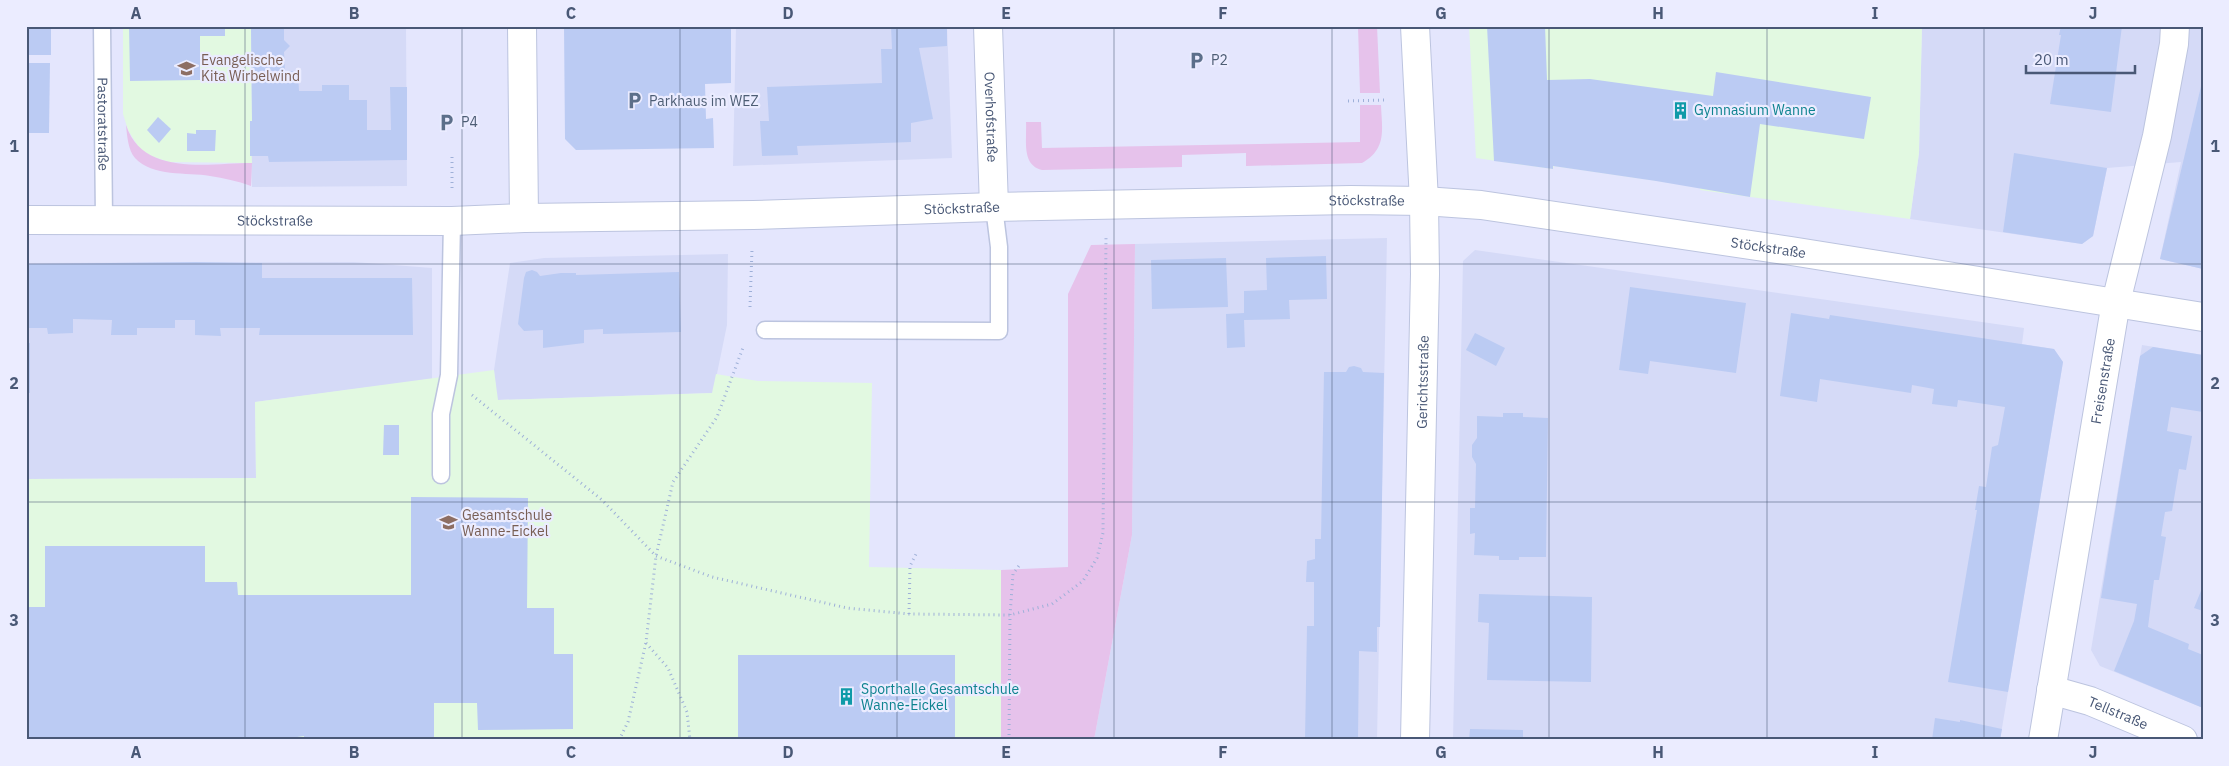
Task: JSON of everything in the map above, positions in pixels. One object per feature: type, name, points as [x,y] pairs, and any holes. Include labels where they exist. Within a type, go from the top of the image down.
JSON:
[{"type":"street","points":[[522,26],[524,218]]},
{"type":"street","name":"Overhofstraße","points":[[988,26],[994,207]]},
{"type":"street","name":"Gerichtsstraße","points":[[1415,26],[1424,201],[1425,274],[1415,740]]},
{"type":"street","name":"Freisenstraße","points":[[2042,740],[2116,302],[2157,136],[2174,44],[2175,26]]},
{"type":"street","name":"Stöckstraße","points":[[26,220],[104,220],[452,210],[524,218],[752,215],[994,207],[1351,200],[1424,201],[1491,207],[2116,302],[2203,317]]},
{"type":"street","name":"Tellstraße","points":[[2051,690],[2090,701],[2183,740]]},
{"type":"lane","name":"Pastoratstraße","points":[[102,26],[104,220]]},
{"type":"lane","points":[[765,330],[999,331],[1000,247],[994,207]]},
{"type":"lane","points":[[441,475],[441,414],[449,375],[452,210]]},
{"type":"path","points":[[452,157],[452,210]]},
{"type":"path","points":[[449,375],[516,432],[602,500],[656,556],[712,578],[847,608],[909,614],[1010,616],[1052,604],[1083,581],[1097,558],[1103,533],[1106,205]]},
{"type":"path","points":[[750,310],[752,215]]},
{"type":"path","points":[[619,740],[628,722],[646,642],[656,556],[673,482],[717,417],[746,338]]},
{"type":"path","points":[[909,614],[910,566],[916,554]]},
{"type":"path","points":[[1009,740],[1010,616],[1013,574],[1021,563]]},
{"type":"path","points":[[646,642],[668,668],[687,712],[690,740]]},
{"type":"shaded area","name":"Evangelische Kita Wirbelwind","points":[[123,26],[251,26],[252,121],[250,121],[252,163],[169,162],[151,156],[139,148],[128,130],[123,114]]},
{"type":"shaded area","points":[[251,26],[406,26],[407,186],[252,187],[250,121],[252,120]]},
{"type":"shaded area","points":[[736,26],[947,26],[952,158],[733,166]]},
{"type":"shaded area","points":[[1358,26],[1377,26],[1380,93],[1360,93]]},
{"type":"shaded area","name":"Gymnasium Wanne","points":[[1469,26],[1922,26],[1919,153],[1910,219],[1700,190],[1700,187],[1554,166],[1553,169],[1476,158]]},
{"type":"shaded area","points":[[1922,26],[2203,26],[2203,269],[2160,259],[2181,162],[2107,168],[2093,236],[2082,244],[1910,219],[1919,153]]},
{"type":"shaded area","points":[[1360,105],[1381,105],[1382,123],[1381,138],[1376,152],[1362,163],[1246,166],[1246,153],[1182,155],[1182,167],[1042,170],[1031,163],[1026,151],[1026,122],[1041,122],[1042,148],[1360,142]]},
{"type":"shaded area","points":[[126,125],[135,142],[147,153],[162,160],[179,164],[198,165],[252,163],[251,186],[220,178],[160,171],[142,164],[131,151]]},
{"type":"shaded area","points":[[1387,238],[1377,740],[1094,740],[1132,535],[1135,244]]},
{"type":"shaded area","points":[[1135,244],[1132,535],[1094,740],[1001,740],[1001,570],[1068,567],[1068,294],[1091,245]]},
{"type":"shaded area","points":[[1475,250],[2024,328],[2022,344],[2054,349],[2063,362],[2000,740],[1453,740],[1463,261]]},
{"type":"shaded area","points":[[728,254],[727,325],[713,393],[497,400],[494,370],[510,263],[544,258]]},
{"type":"shaded area","points":[[354,262],[432,268],[432,379],[255,402],[256,478],[26,479],[26,263]]},
{"type":"shaded area","points":[[2142,345],[2203,355],[2203,708],[2100,666],[2091,650]]},
{"type":"shaded area","name":"Gesamtschule Wanne-Eickel","points":[[494,370],[498,400],[712,393],[716,374],[758,381],[872,383],[869,567],[1001,570],[1001,740],[26,740],[26,479],[256,478],[255,402]]},
{"type":"building","points":[[26,26],[51,26],[51,55],[26,55]]},
{"type":"building","points":[[129,26],[225,26],[225,36],[200,36],[200,80],[130,81]]},
{"type":"building","points":[[251,26],[284,26],[284,40],[290,46],[284,52],[285,71],[298,71],[299,91],[322,91],[322,85],[349,85],[349,100],[367,100],[367,130],[391,130],[390,87],[407,87],[407,160],[269,162],[268,156],[250,156],[250,121],[252,121]]},
{"type":"building","name":"Parkhaus im WEZ","points":[[564,26],[731,26],[731,83],[705,84],[706,119],[713,118],[714,148],[576,150],[565,139]]},
{"type":"building","points":[[891,26],[947,26],[947,46],[919,48],[933,119],[911,123],[911,142],[797,146],[798,155],[762,156],[760,121],[769,121],[767,87],[882,83],[881,49],[892,49]]},
{"type":"building","name":"Gymnasium Wanne","points":[[1487,26],[1545,26],[1547,80],[1590,79],[1713,96],[1716,72],[1871,97],[1864,139],[1760,124],[1750,197],[1553,166],[1553,169],[1494,161]]},
{"type":"building","points":[[2061,26],[2122,26],[2111,112],[2050,104]]},
{"type":"building","points":[[26,63],[50,63],[49,133],[26,133]]},
{"type":"building","points":[[2203,78],[2203,269],[2160,259]]},
{"type":"building","points":[[158,117],[171,129],[159,143],[147,130]]},
{"type":"building","points":[[196,130],[216,130],[215,151],[187,151],[187,133],[196,134]]},
{"type":"building","points":[[2014,153],[2107,168],[2093,236],[2082,244],[2003,232]]},
{"type":"building","points":[[1326,256],[1327,299],[1289,300],[1290,319],[1244,320],[1245,347],[1227,348],[1226,314],[1244,313],[1244,291],[1267,290],[1266,258]]},
{"type":"building","points":[[1226,258],[1228,307],[1152,309],[1151,260]]},
{"type":"building","points":[[262,263],[262,278],[412,278],[413,335],[259,335],[260,328],[220,328],[221,336],[195,335],[195,320],[175,320],[175,328],[137,328],[137,335],[111,335],[112,320],[73,319],[73,333],[48,334],[47,328],[26,328],[26,264]]},
{"type":"building","points":[[532,270],[540,276],[561,273],[576,273],[576,275],[679,272],[681,332],[603,334],[603,329],[584,330],[584,343],[543,348],[543,330],[524,331],[518,324],[524,278],[526,272]]},
{"type":"building","points":[[1630,287],[1746,303],[1736,373],[1650,361],[1648,374],[1619,370]]},
{"type":"building","points":[[1791,313],[1829,319],[1830,315],[2054,349],[2063,362],[2008,692],[1948,682],[1977,510],[1975,510],[1979,486],[1986,487],[1992,447],[1998,445],[2005,407],[1958,400],[1957,407],[1932,404],[1934,389],[1912,385],[1911,393],[1820,379],[1817,402],[1780,396]]},
{"type":"building","points":[[1475,333],[1505,348],[1496,366],[1466,350]]},
{"type":"building","points":[[26,343],[30,343],[30,393],[26,393]]},
{"type":"building","points":[[2153,347],[2203,355],[2203,412],[2171,407],[2167,431],[2192,436],[2186,470],[2179,469],[2172,511],[2165,512],[2161,536],[2166,537],[2159,580],[2154,580],[2148,627],[2189,644],[2188,649],[2203,655],[2203,708],[2114,671],[2134,621],[2137,604],[2101,598],[2140,356]]},
{"type":"building","points":[[1349,367],[1361,368],[1363,372],[1384,373],[1380,627],[1377,627],[1377,652],[1359,651],[1358,740],[1305,740],[1307,626],[1314,626],[1314,582],[1306,582],[1307,561],[1315,559],[1315,539],[1321,539],[1324,372],[1346,372]]},
{"type":"building","points":[[1503,413],[1523,413],[1523,417],[1548,418],[1546,557],[1519,557],[1519,560],[1499,560],[1499,556],[1474,555],[1475,533],[1470,534],[1470,508],[1475,508],[1476,464],[1472,457],[1472,445],[1477,438],[1477,416],[1503,417]]},
{"type":"building","points":[[384,425],[399,425],[399,455],[383,455]]},
{"type":"building","points":[[411,497],[528,498],[527,608],[554,608],[554,654],[573,654],[573,729],[478,730],[477,703],[434,703],[434,737],[356,737],[356,740],[304,740],[304,736],[297,737],[297,740],[26,740],[26,607],[45,607],[45,546],[205,546],[205,582],[237,582],[238,595],[411,595]]},
{"type":"building","points":[[2203,586],[2203,611],[2194,608]]},
{"type":"building","points":[[1479,594],[1592,597],[1591,682],[1487,680],[1489,623],[1478,622]]},
{"type":"building","name":"Sporthalle Gesamtschule Wanne-Eickel","points":[[738,655],[955,655],[955,740],[738,740]]},
{"type":"building","points":[[1935,718],[1960,722],[1960,720],[2002,729],[2000,740],[1932,740]]},
{"type":"building","points":[[1470,729],[1523,730],[1523,740],[1469,740]]},
{"type":"place","name":"P2","points":[[1197,60]]},
{"type":"place","name":"Evangelische Kita Wirbelwind","points":[[187,68]]},
{"type":"place","name":"Parkhaus im WEZ","points":[[635,101]]},
{"type":"place","name":"Gymnasium Wanne","points":[[1680,110]]},
{"type":"place","name":"P4","points":[[447,122]]},
{"type":"place","name":"Gesamtschule Wanne-Eickel","points":[[448,523]]},
{"type":"place","name":"Sporthalle Gesamtschule Wanne-Eickel","points":[[847,697]]}]
